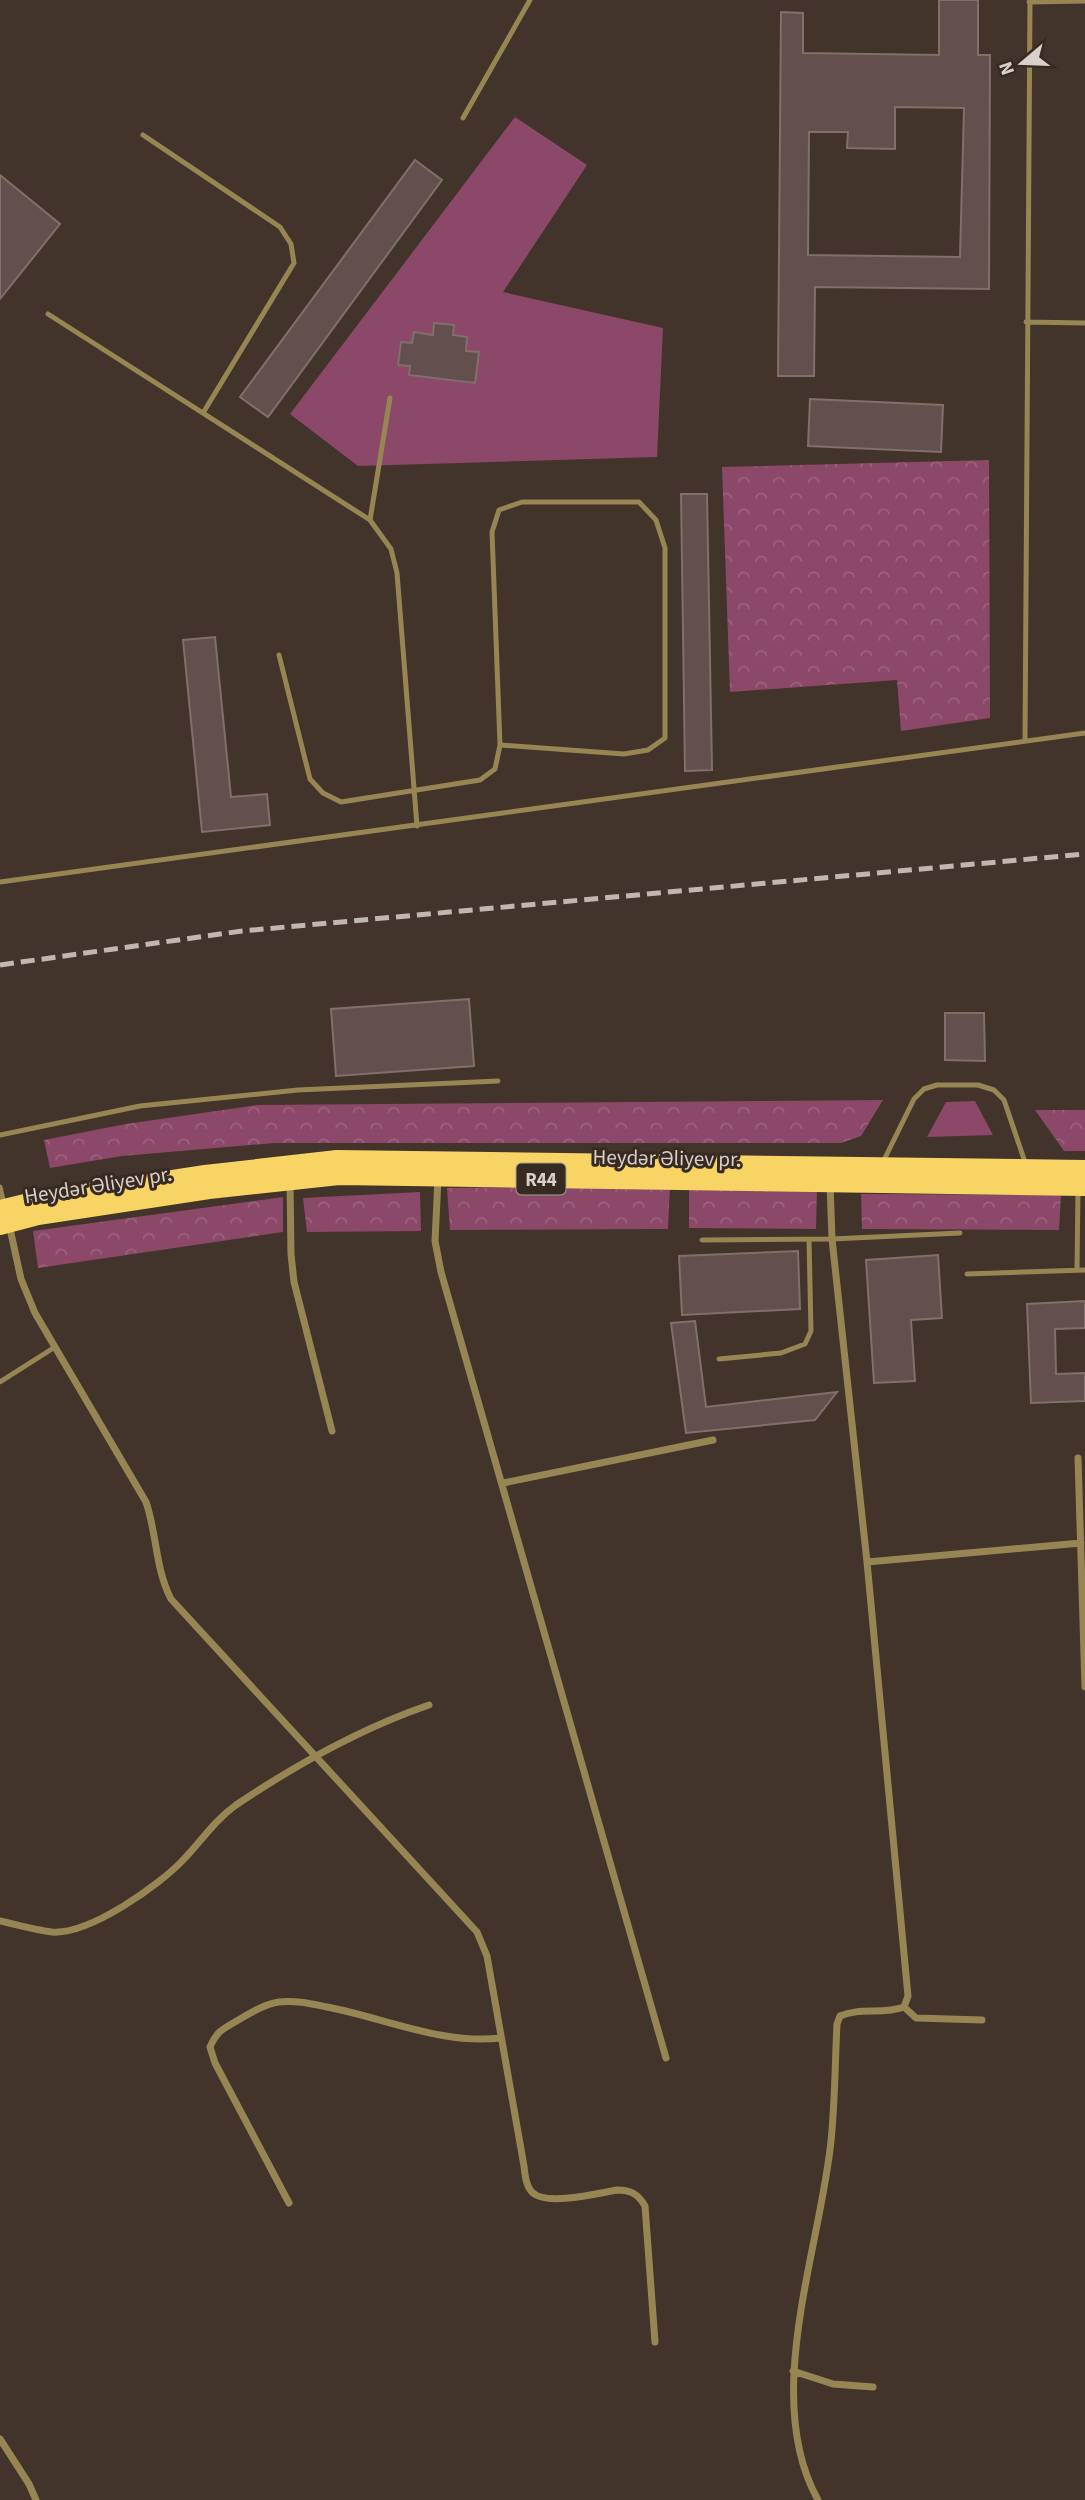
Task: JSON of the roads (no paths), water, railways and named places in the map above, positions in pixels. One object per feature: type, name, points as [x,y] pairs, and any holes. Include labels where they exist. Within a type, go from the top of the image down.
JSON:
[{"type":"main road","name":"Heydər Əliyev pr.","points":[[3,1216],[37,1200],[205,1174],[337,1159],[1085,1169]]},
{"type":"main road","name":"Heydər Əliyev pr.","points":[[3,1216],[38,1216],[209,1190],[339,1176],[1082,1187]]},
{"type":"street","points":[[438,1178],[435,1241],[441,1272],[666,2058]]},
{"type":"street","points":[[290,1181],[294,1282],[332,1431]]},
{"type":"street","points":[[818,2500],[808,2482],[797,2438],[793,2371],[831,2142],[837,2024],[840,2016],[849,2012],[895,2011],[904,2007],[908,1996],[867,1562],[832,1239],[830,1183]]},
{"type":"street","points":[[3,1216],[21,1279],[35,1313],[146,1502],[153,1522],[162,1580],[171,1599],[477,1932],[487,1956],[525,2175],[533,2193],[547,2200],[629,2190],[640,2197],[645,2206],[655,2342]]},
{"type":"street","points":[[503,1483],[713,1440]]},
{"type":"street","points":[[1078,1458],[1085,1687]]},
{"type":"street","points":[[867,1562],[1081,1543]]},
{"type":"street","points":[[0,1921],[54,1932],[84,1927],[158,1884],[185,1858],[211,1826],[234,1807],[335,1744],[385,1720],[429,1705]]},
{"type":"street","points":[[289,2203],[215,2063],[210,2047],[215,2034],[259,2007],[278,2002],[301,2002],[358,2013],[455,2039],[477,2041],[501,2038]]},
{"type":"street","points":[[904,2007],[916,2018],[982,2020]]},
{"type":"street","points":[[793,2371],[833,2384],[873,2388]]},
{"type":"street","points":[[0,2439],[29,2484],[36,2500]]},
{"type":"lane","points":[[463,118],[530,0]]},
{"type":"lane","points":[[1025,740],[1030,1],[1085,1]]},
{"type":"lane","points":[[143,135],[280,227],[291,244],[294,263],[203,413]]},
{"type":"lane","points":[[48,314],[370,520],[391,549],[397,573],[417,827]]},
{"type":"lane","points":[[1026,321],[1085,323]]},
{"type":"lane","points":[[370,520],[390,398]]},
{"type":"lane","points":[[279,656],[310,779],[323,793],[341,802],[480,780],[495,769],[500,745],[492,532],[499,510],[522,502],[639,502],[656,520],[666,548],[665,738],[648,750],[624,754],[500,745]]},
{"type":"lane","points":[[0,882],[417,827],[1085,733]]},
{"type":"lane","points":[[0,1135],[140,1106],[298,1090],[498,1081]]},
{"type":"lane","points":[[881,1166],[914,1099],[924,1089],[937,1085],[978,1085],[994,1090],[1004,1100],[1027,1168]]},
{"type":"lane","points":[[0,1187],[3,1216]]},
{"type":"lane","points":[[1077,1270],[1082,1187]]},
{"type":"lane","points":[[702,1240],[832,1239],[960,1233]]},
{"type":"lane","points":[[719,1359],[781,1353],[805,1344],[811,1331],[809,1239]]},
{"type":"lane","points":[[967,1274],[1085,1270]]},
{"type":"lane","points":[[0,1382],[55,1347]]},
{"type":"railway","points":[[0,965],[242,931],[1085,854]]}]
